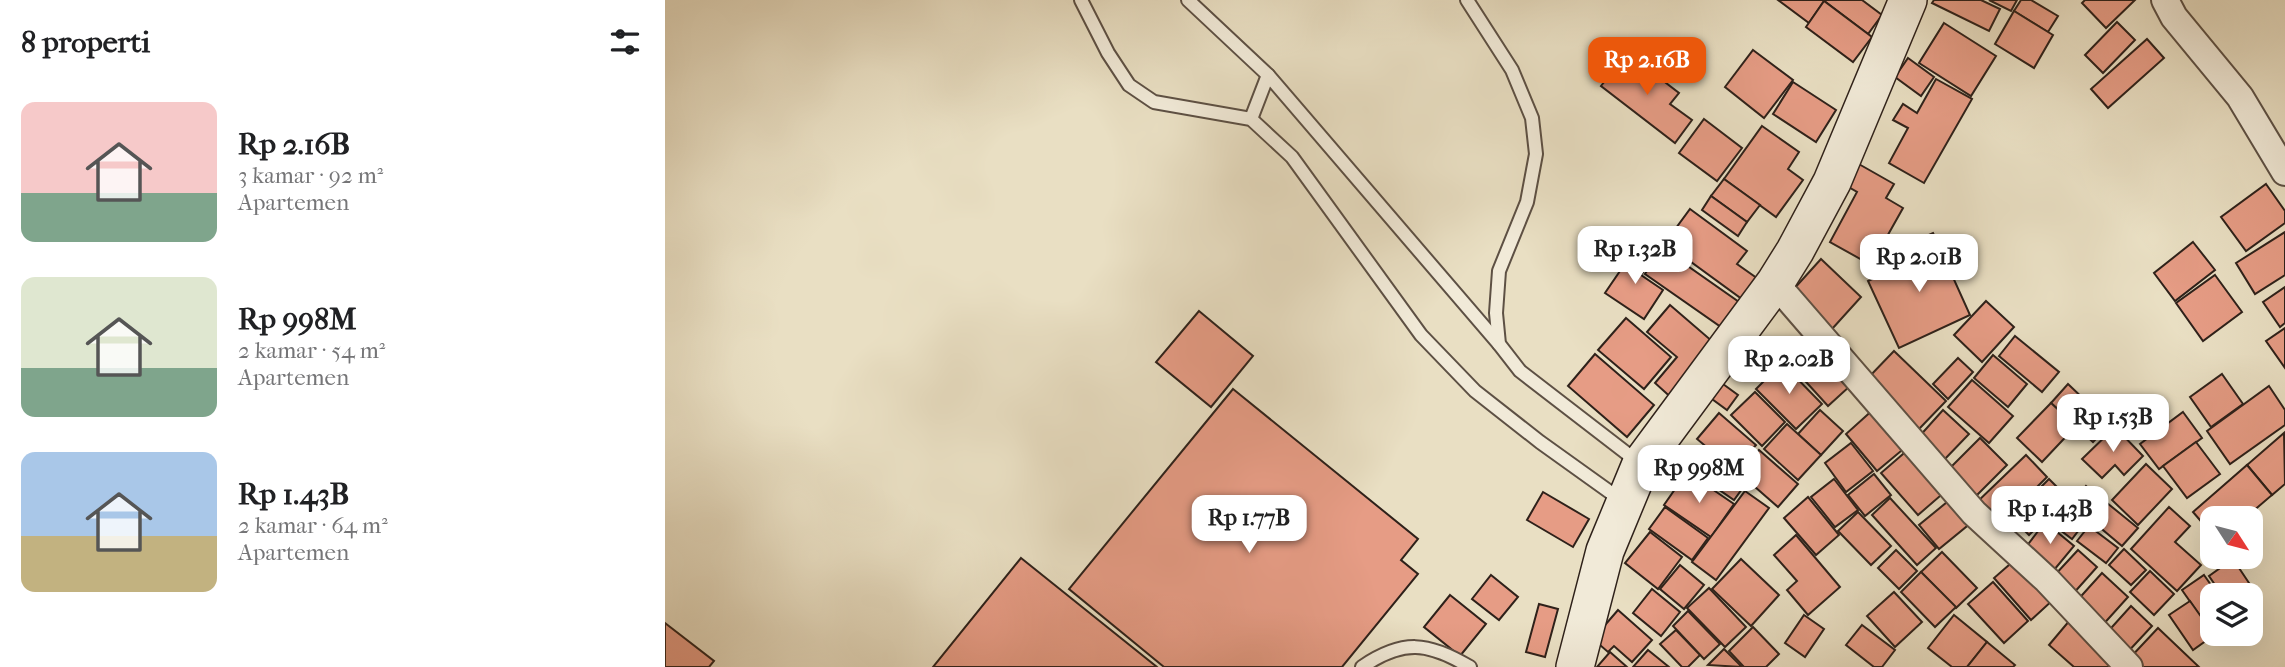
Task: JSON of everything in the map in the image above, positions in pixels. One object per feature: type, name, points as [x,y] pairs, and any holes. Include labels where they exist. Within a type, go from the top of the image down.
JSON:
[{"type":"street","points":[[1575,667],[1605,551],[1641,464],[1775,283],[1832,182],[1908,0]]},
{"type":"street","points":[[2165,0],[2174,17],[2239,97],[2285,172]]},
{"type":"street","points":[[1775,283],[1974,513],[2047,580],[2129,667]]},
{"type":"lane","points":[[1081,0],[1108,53],[1129,85],[1154,102],[1251,119],[1292,157],[1422,335],[1475,391],[1539,442],[1624,502]]},
{"type":"lane","points":[[1188,0],[1268,75],[1378,199],[1520,370],[1641,464]]},
{"type":"lane","points":[[1467,0],[1512,70],[1532,118],[1536,154],[1527,202],[1499,271],[1496,313],[1499,344]]},
{"type":"lane","points":[[1251,119],[1268,75]]},
{"type":"lane","points":[[1362,667],[1388,650],[1408,647],[1448,654],[1470,667]]},
{"type":"building","points":[[1778,0],[1823,0],[1824,1],[1809,23]]},
{"type":"building","points":[[1823,0],[1862,0],[1882,15],[1868,34]]},
{"type":"building","points":[[1934,0],[1981,0],[2000,9],[1989,31],[1932,3]]},
{"type":"building","points":[[1989,0],[2017,0],[2011,11]]},
{"type":"building","points":[[2021,0],[2031,0],[2058,16],[2048,32],[2014,11]]},
{"type":"building","points":[[2085,0],[2135,0],[2106,28],[2082,3]]},
{"type":"building","points":[[1824,1],[1872,37],[1853,62],[1806,27]]},
{"type":"building","points":[[2014,11],[2053,35],[2034,68],[1995,44]]},
{"type":"building","points":[[2117,22],[2135,40],[2103,73],[2085,55]]},
{"type":"building","points":[[1944,23],[1996,56],[1971,96],[1919,63]]},
{"type":"building","points":[[2147,39],[2164,58],[2108,108],[2091,89]]},
{"type":"building","points":[[1753,50],[1793,80],[1764,118],[1725,87]]},
{"type":"building","points":[[1627,53],[1679,93],[1670,104],[1692,120],[1675,143],[1601,86]]},
{"type":"building","points":[[1908,58],[1934,77],[1921,96],[1895,77]]},
{"type":"building","points":[[1936,79],[1972,99],[1924,183],[1889,163],[1908,128],[1893,120],[1903,104],[1917,113]]},
{"type":"building","points":[[1793,82],[1836,110],[1816,142],[1773,114]]},
{"type":"building","points":[[1704,119],[1742,148],[1717,181],[1679,153]]},
{"type":"building","points":[[1762,126],[1799,152],[1788,169],[1803,180],[1776,217],[1724,179]]},
{"type":"building","points":[[1857,163],[1894,184],[1886,198],[1903,208],[1871,265],[1830,242],[1857,192],[1845,185]]},
{"type":"building","points":[[1724,179],[1760,205],[1747,222],[1711,196]]},
{"type":"building","points":[[2266,184],[2285,211],[2285,223],[2246,251],[2221,217]]},
{"type":"building","points":[[1711,196],[1747,222],[1738,236],[1702,210]]},
{"type":"building","points":[[1690,209],[1747,251],[1737,264],[1761,281],[1746,302],[1665,243]]},
{"type":"building","points":[[2285,232],[2285,275],[2255,294],[2236,263]]},
{"type":"building","points":[[1933,233],[1970,315],[1899,348],[1868,281],[1913,260],[1906,245]]},
{"type":"building","points":[[2193,242],[2215,270],[2175,301],[2154,273]]},
{"type":"building","points":[[1662,248],[1739,302],[1721,327],[1645,274]]},
{"type":"building","points":[[1635,249],[1652,260],[1641,275],[1663,290],[1644,319],[1605,293]]},
{"type":"building","points":[[1821,259],[1861,297],[1832,329],[1792,291]]},
{"type":"building","points":[[2215,275],[2242,312],[2203,341],[2176,303]]},
{"type":"building","points":[[2285,287],[2285,323],[2280,327],[2263,302]]},
{"type":"building","points":[[1986,301],[2014,327],[1982,362],[1954,335]]},
{"type":"building","points":[[1670,305],[1720,348],[1675,401],[1655,383],[1677,357],[1647,332]]},
{"type":"building","points":[[1199,311],[1253,356],[1211,407],[1156,362]]},
{"type":"building","points":[[1626,318],[1671,357],[1644,389],[1598,350]]},
{"type":"building","points":[[2285,328],[2285,368],[2266,341]]},
{"type":"building","points":[[2015,336],[2059,372],[2042,392],[1999,356]]},
{"type":"building","points":[[1809,341],[1850,386],[1828,406],[1787,361]]},
{"type":"building","points":[[1894,351],[1946,401],[1919,429],[1867,379]]},
{"type":"building","points":[[1595,354],[1654,405],[1627,437],[1568,386]]},
{"type":"building","points":[[1993,355],[2027,384],[2008,407],[1974,378]]},
{"type":"building","points":[[1958,358],[1973,372],[1948,399],[1933,384]]},
{"type":"building","points":[[1782,363],[1822,404],[1796,429],[1756,389]]},
{"type":"building","points":[[2222,374],[2243,404],[2211,427],[2190,397]]},
{"type":"building","points":[[1972,380],[2013,416],[1989,443],[1948,407]]},
{"type":"building","points":[[1723,384],[1738,395],[1727,410],[1712,399]]},
{"type":"building","points":[[2068,384],[2110,424],[2093,442],[2051,403]]},
{"type":"building","points":[[2269,386],[2285,410],[2285,425],[2230,464],[2207,431]]},
{"type":"building","points":[[1233,389],[1418,539],[1401,560],[1418,574],[1342,667],[1164,667],[1069,589]]},
{"type":"building","points":[[1755,392],[1785,422],[1762,446],[1731,415]]},
{"type":"building","points":[[2051,403],[2076,426],[2042,462],[2017,438]]},
{"type":"building","points":[[1875,408],[1907,446],[1877,471],[1846,434]]},
{"type":"building","points":[[1820,410],[1843,431],[1821,455],[1798,434]]},
{"type":"building","points":[[1943,410],[1969,434],[1942,462],[1917,439]]},
{"type":"building","points":[[2183,412],[2202,438],[2159,469],[2140,444]]},
{"type":"building","points":[[1719,413],[1756,445],[1734,470],[1697,439]]},
{"type":"building","points":[[1787,424],[1821,455],[1798,480],[1764,449]]},
{"type":"building","points":[[2115,427],[2143,456],[2124,475],[2115,465],[2102,478],[2082,459]]},
{"type":"building","points":[[2284,433],[2285,484],[2272,495],[2247,465]]},
{"type":"building","points":[[1980,438],[2007,465],[1972,500],[1945,473]]},
{"type":"building","points":[[2196,442],[2220,474],[2187,498],[2163,466]]},
{"type":"building","points":[[1851,443],[1873,471],[1846,492],[1825,463]]},
{"type":"building","points":[[1910,448],[1947,490],[1918,515],[1881,473]]},
{"type":"building","points":[[1759,450],[1798,484],[1778,507],[1739,473]]},
{"type":"building","points":[[1702,451],[1747,482],[1734,500],[1689,469]]},
{"type":"building","points":[[2026,455],[2047,477],[1997,527],[1975,504]]},
{"type":"building","points":[[2146,464],[2172,489],[2138,525],[2112,500]]},
{"type":"building","points":[[2247,465],[2272,495],[2259,506],[2200,506],[2200,520],[2193,512]]},
{"type":"building","points":[[1687,472],[1734,504],[1711,537],[1664,505]]},
{"type":"building","points":[[1874,474],[1891,495],[1865,516],[1848,495]]},
{"type":"building","points":[[1834,479],[1858,510],[1835,527],[1811,497]]},
{"type":"building","points":[[2049,479],[2067,497],[2029,535],[2011,517]]},
{"type":"building","points":[[2086,486],[2138,528],[2122,546],[2072,504]]},
{"type":"building","points":[[1745,491],[1769,508],[1716,580],[1692,562]]},
{"type":"building","points":[[1543,492],[1589,519],[1573,547],[1527,520]]},
{"type":"building","points":[[1808,497],[1839,535],[1816,555],[1784,518]]},
{"type":"building","points":[[1890,498],[1936,548],[1917,565],[1872,515]]},
{"type":"building","points":[[1952,498],[1972,522],[1939,549],[1919,525]]},
{"type":"building","points":[[2064,506],[2085,522],[2072,539],[2051,523]]},
{"type":"building","points":[[1665,507],[1708,538],[1692,560],[1649,529]]},
{"type":"building","points":[[2169,507],[2190,526],[2175,542],[2200,566],[2177,591],[2131,549]]},
{"type":"building","points":[[1858,512],[1891,546],[1871,565],[1838,531]]},
{"type":"building","points":[[2045,522],[2074,546],[2054,570],[2026,547]]},
{"type":"building","points":[[2089,526],[2118,548],[2106,563],[2077,541]]},
{"type":"building","points":[[1650,532],[1682,557],[1658,589],[1625,563]]},
{"type":"building","points":[[1796,535],[1840,587],[1808,615],[1787,590],[1797,581],[1774,555]]},
{"type":"building","points":[[2124,549],[2146,570],[2131,585],[2109,565]]},
{"type":"building","points":[[1896,550],[1917,571],[1899,589],[1878,568]]},
{"type":"building","points":[[2078,550],[2097,567],[2072,595],[2053,577]]},
{"type":"building","points":[[1942,552],[1977,588],[1956,608],[1921,572]]},
{"type":"building","points":[[1021,558],[1157,667],[933,667]]},
{"type":"building","points":[[2017,558],[2054,599],[2031,620],[1994,578]]},
{"type":"building","points":[[1741,559],[1779,595],[1751,626],[1712,589]]},
{"type":"building","points":[[1680,565],[1704,585],[1684,609],[1660,589]]},
{"type":"building","points":[[2219,569],[2240,569],[2249,583],[2214,583],[2209,576]]},
{"type":"building","points":[[2150,571],[2174,594],[2154,615],[2130,592]]},
{"type":"building","points":[[1921,572],[1956,607],[1935,627],[1901,592]]},
{"type":"building","points":[[2102,573],[2128,597],[2100,628],[2074,604]]},
{"type":"building","points":[[1491,575],[1518,597],[1499,620],[1472,599]]},
{"type":"building","points":[[2204,575],[2210,583],[2200,583],[2200,616],[2182,590]]},
{"type":"building","points":[[1993,582],[2028,621],[2004,643],[1968,604]]},
{"type":"building","points":[[1709,588],[1746,627],[1725,647],[1687,608]]},
{"type":"building","points":[[1652,589],[1680,612],[1661,636],[1633,613]]},
{"type":"building","points":[[1894,592],[1922,622],[1895,647],[1867,616]]},
{"type":"building","points":[[1450,595],[1486,624],[1460,656],[1424,627]]},
{"type":"building","points":[[2190,601],[2200,615],[2200,645],[2193,650],[2169,615]]},
{"type":"building","points":[[1539,604],[1558,609],[1545,657],[1526,652]]},
{"type":"building","points":[[2131,606],[2152,626],[2124,656],[2103,637]]},
{"type":"building","points":[[1618,610],[1652,640],[1632,662],[1614,646],[1608,652],[1593,639]]},
{"type":"building","points":[[1688,611],[1720,644],[1704,659],[1673,626]]},
{"type":"building","points":[[1804,615],[1824,629],[1805,657],[1785,643]]},
{"type":"building","points":[[1954,615],[1987,642],[1967,667],[1952,667],[1928,648]]},
{"type":"building","points":[[2070,620],[2123,667],[2074,667],[2049,645]]},
{"type":"building","points":[[665,623],[714,661],[709,667],[665,667]]},
{"type":"building","points":[[1862,625],[1895,650],[1882,667],[1874,667],[1846,645]]},
{"type":"building","points":[[1753,627],[1779,654],[1766,667],[1744,667],[1729,651]]},
{"type":"building","points":[[2158,628],[2199,667],[2134,667],[2127,661]]},
{"type":"building","points":[[1676,630],[1700,655],[1688,667],[1682,667],[1660,644]]},
{"type":"building","points":[[1987,642],[2015,665],[1967,667]]},
{"type":"building","points":[[1724,649],[1742,667],[1708,665]]},
{"type":"building","points":[[1648,650],[1669,667],[1633,667]]},
{"type":"building","points":[[1610,652],[1627,667],[1597,667]]}]
